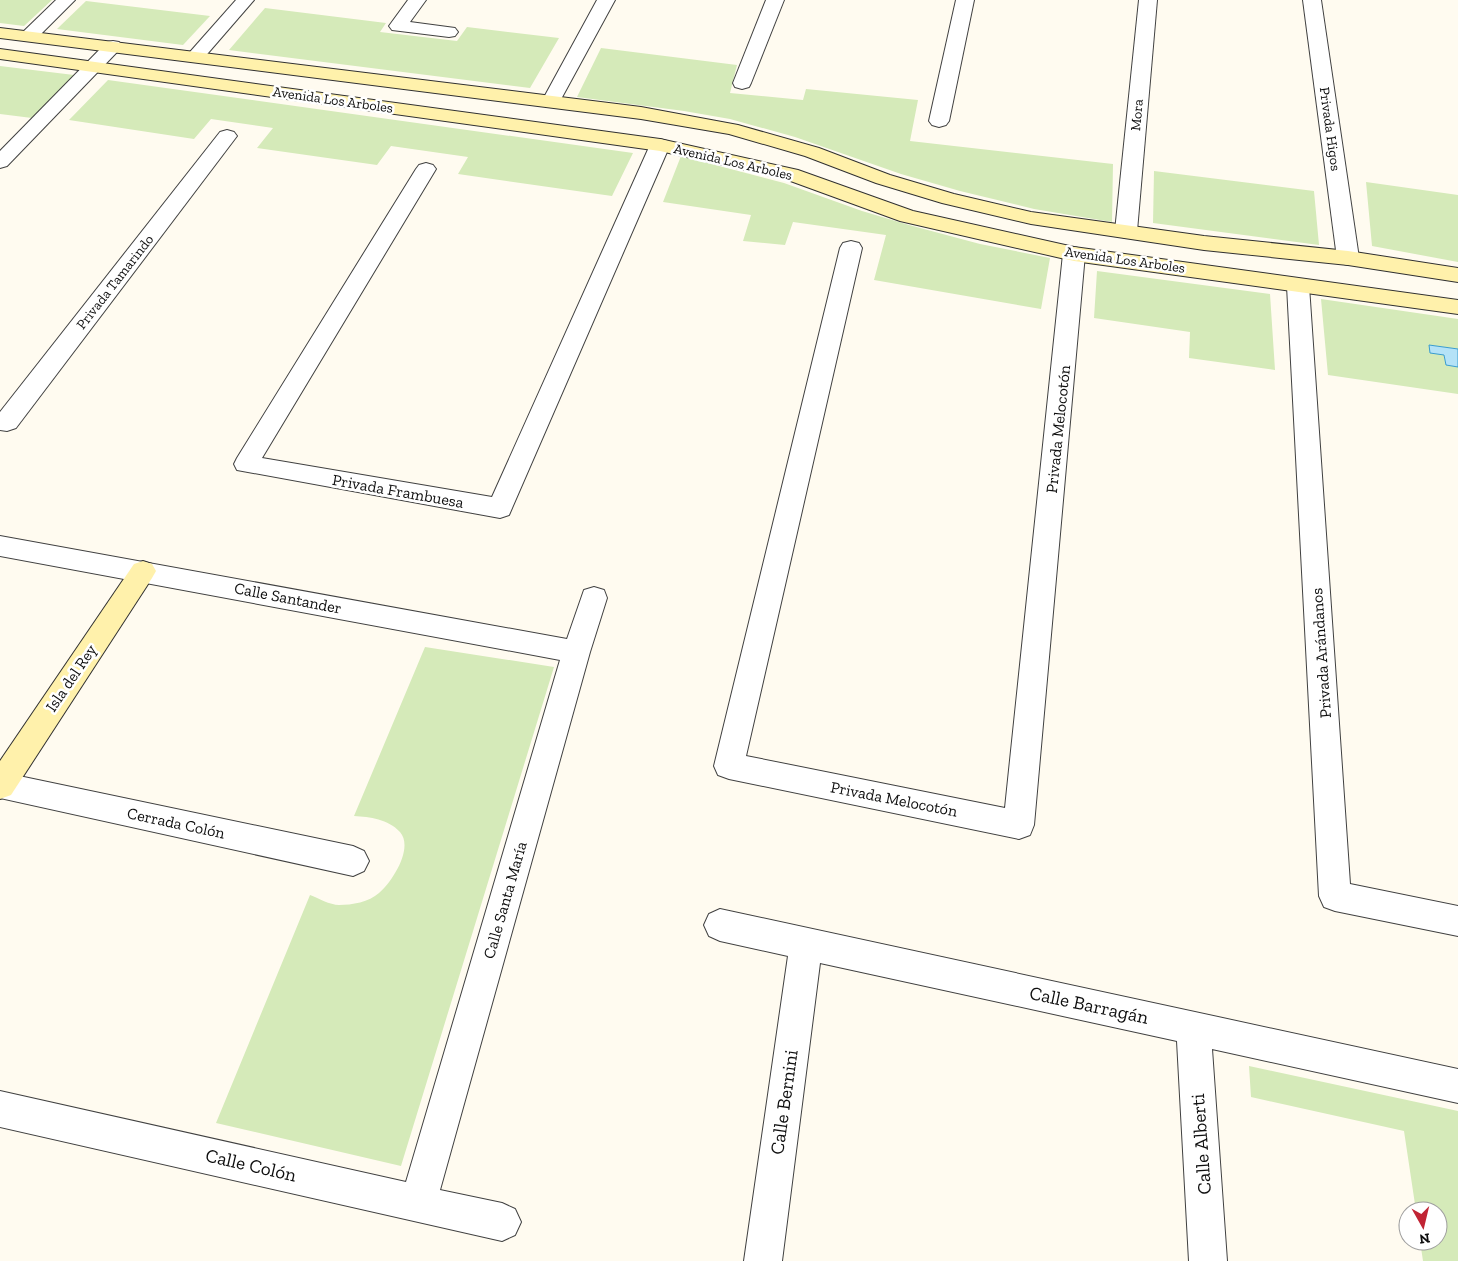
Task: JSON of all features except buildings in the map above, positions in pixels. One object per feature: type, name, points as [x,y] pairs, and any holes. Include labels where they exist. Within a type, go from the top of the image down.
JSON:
[{"type":"street","points":[[30,35],[66,0]]},
{"type":"street","points":[[196,56],[246,0]]},
{"type":"street","points":[[417,0],[398,26],[449,32]]},
{"type":"street","points":[[551,101],[606,0]]},
{"type":"street","points":[[742,83],[774,0]]},
{"type":"street","points":[[939,121],[965,0]]},
{"type":"street","name":"Mora","points":[[1126,231],[1148,0]]},
{"type":"street","name":"Privada Higos","points":[[1312,0],[1348,258]]},
{"type":"street","name":"Avenida Los Arboles","points":[[0,33],[30,35],[641,113],[730,129],[812,152],[883,179],[950,199],[1031,218],[1204,243],[1348,258],[1458,275]]},
{"type":"street","points":[[0,162],[113,46]]},
{"type":"street","name":"Avenida Los Arboles","points":[[0,54],[660,145],[790,174],[907,216],[1074,254],[1458,307]]},
{"type":"street","points":[[427,112],[443,89]]},
{"type":"street","name":"Privada Tamarindo","points":[[0,421],[7,422],[227,136]]},
{"type":"street","name":"Privada Frambuesa","points":[[426,169],[246,464],[500,508],[660,145]]},
{"type":"street","points":[[790,174],[812,152]]},
{"type":"street","points":[[1203,272],[1204,243]]},
{"type":"street","name":"Privada Melocotón","points":[[851,248],[728,766],[1020,825],[1074,254]]},
{"type":"street","name":"Privada Arándanos","points":[[1298,286],[1336,896],[1458,921]]},
{"type":"street","name":"Calle Santander","points":[[0,546],[143,570],[576,652]]},
{"type":"street","name":"Isla del Rey","points":[[0,785],[143,570]]},
{"type":"street","name":"Calle Santa María","points":[[418,1202],[576,652],[594,598]]},
{"type":"street","name":"Cerrada Colón","points":[[0,785],[353,862]]},
{"type":"street","name":"Calle Barragán","points":[[720,925],[1458,1086]]},
{"type":"street","name":"Calle Bernini","points":[[763,1261],[806,944]]},
{"type":"street","name":"Calle Alberti","points":[[1193,1028],[1208,1261]]},
{"type":"street","name":"Calle Colón","points":[[0,1109],[502,1222]]},
{"type":"green space","points":[[0,0],[52,0],[24,26],[0,23]]},
{"type":"green space","points":[[86,1],[210,16],[183,45],[57,29]]},
{"type":"green space","points":[[265,8],[386,23],[380,32],[457,41],[467,27],[559,38],[530,88],[229,50]]},
{"type":"green space","points":[[601,48],[737,65],[730,93],[803,100],[806,89],[918,100],[910,141],[1113,164],[1112,222],[1034,209],[960,191],[901,174],[795,137],[730,119],[577,97]]},
{"type":"green space","points":[[0,66],[74,75],[32,118],[0,114]]},
{"type":"green space","points":[[108,80],[633,153],[612,196],[458,174],[468,157],[391,146],[377,165],[257,148],[273,128],[211,119],[194,139],[69,120]]},
{"type":"green space","points":[[681,156],[784,183],[862,211],[909,225],[980,244],[1050,258],[1041,309],[874,280],[886,235],[793,222],[785,245],[743,241],[751,215],[663,202]]},
{"type":"green space","points":[[1154,171],[1314,191],[1319,245],[1153,223]]},
{"type":"green space","points":[[1366,182],[1458,195],[1458,262],[1372,246]]},
{"type":"green space","points":[[1097,271],[1270,294],[1275,370],[1189,358],[1190,332],[1094,318]]},
{"type":"green space","points":[[1321,299],[1458,319],[1458,349],[1429,345],[1444,355],[1446,365],[1458,367],[1458,394],[1328,375]]},
{"type":"green space","points":[[425,647],[554,667],[401,1166],[216,1123],[310,895],[335,905],[365,901],[375,896],[384,888],[400,864],[403,855],[404,839],[400,832],[384,821],[354,816]]},
{"type":"green space","points":[[1249,1066],[1458,1111],[1458,1261],[1423,1261],[1422,1251],[1448,1251],[1448,1201],[1414,1201],[1404,1131],[1251,1097]]},
{"type":"water","points":[[1429,345],[1458,349],[1458,367],[1446,365],[1444,355],[1430,353]]}]
